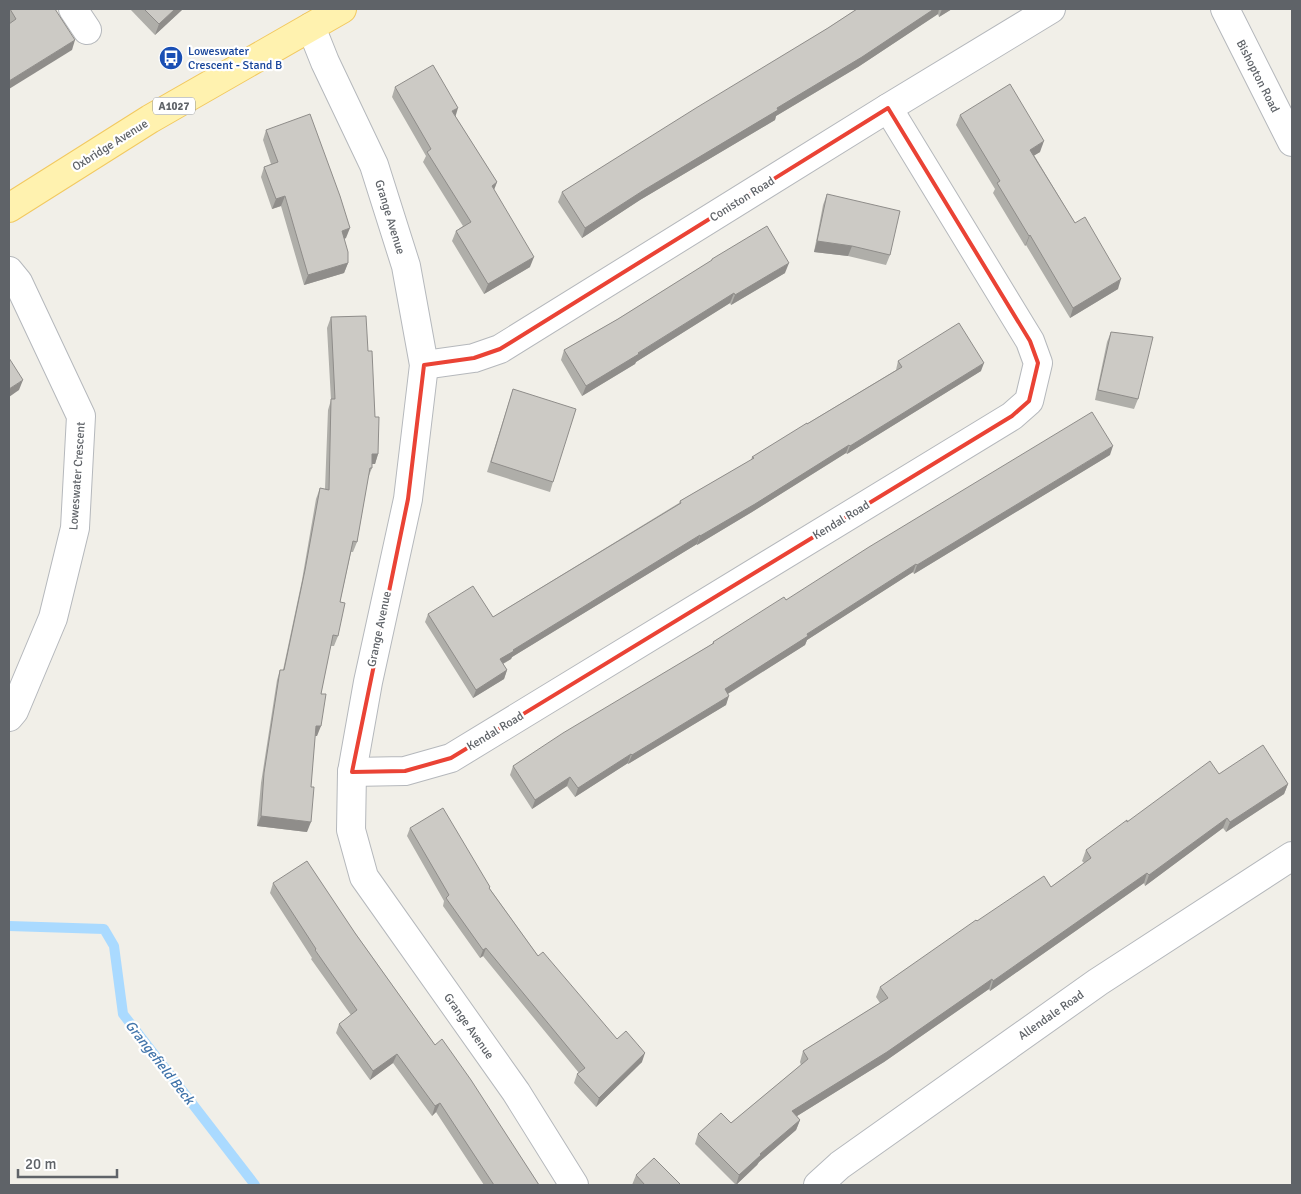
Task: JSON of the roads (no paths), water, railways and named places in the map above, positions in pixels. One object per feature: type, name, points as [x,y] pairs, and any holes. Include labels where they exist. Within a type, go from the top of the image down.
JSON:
[{"type":"main road","name":"Oxbridge Avenue","points":[[9,208],[150,119],[342,9]]},
{"type":"street","name":"Coniston Road","points":[[424,365],[474,358],[500,349],[1051,9]]},
{"type":"street","name":"Bishopton Road","points":[[1225,9],[1292,142]]},
{"type":"street","name":"Grange Avenue","points":[[311,27],[325,62],[374,165],[406,266],[424,365],[408,499],[368,682],[352,772],[351,830],[364,877],[516,1092],[574,1185]]},
{"type":"street","name":"Kendal Road","points":[[352,772],[405,771],[450,758],[1012,416],[1028,401],[1038,363],[1030,341],[888,108]]},
{"type":"street","name":"Loweswater Crescent","points":[[9,717],[14,711],[53,618],[75,528],[81,416],[12,280]]},
{"type":"street","name":"Allendale Road","points":[[818,1185],[840,1165],[1098,982],[1292,856]]},
{"type":"waterway","name":"Grangefield Beck","points":[[9,926],[104,929],[114,946],[123,1014],[255,1185]]},
{"type":"place","name":"Loweswater Crescent - Stand B","points":[[171,58]]}]
